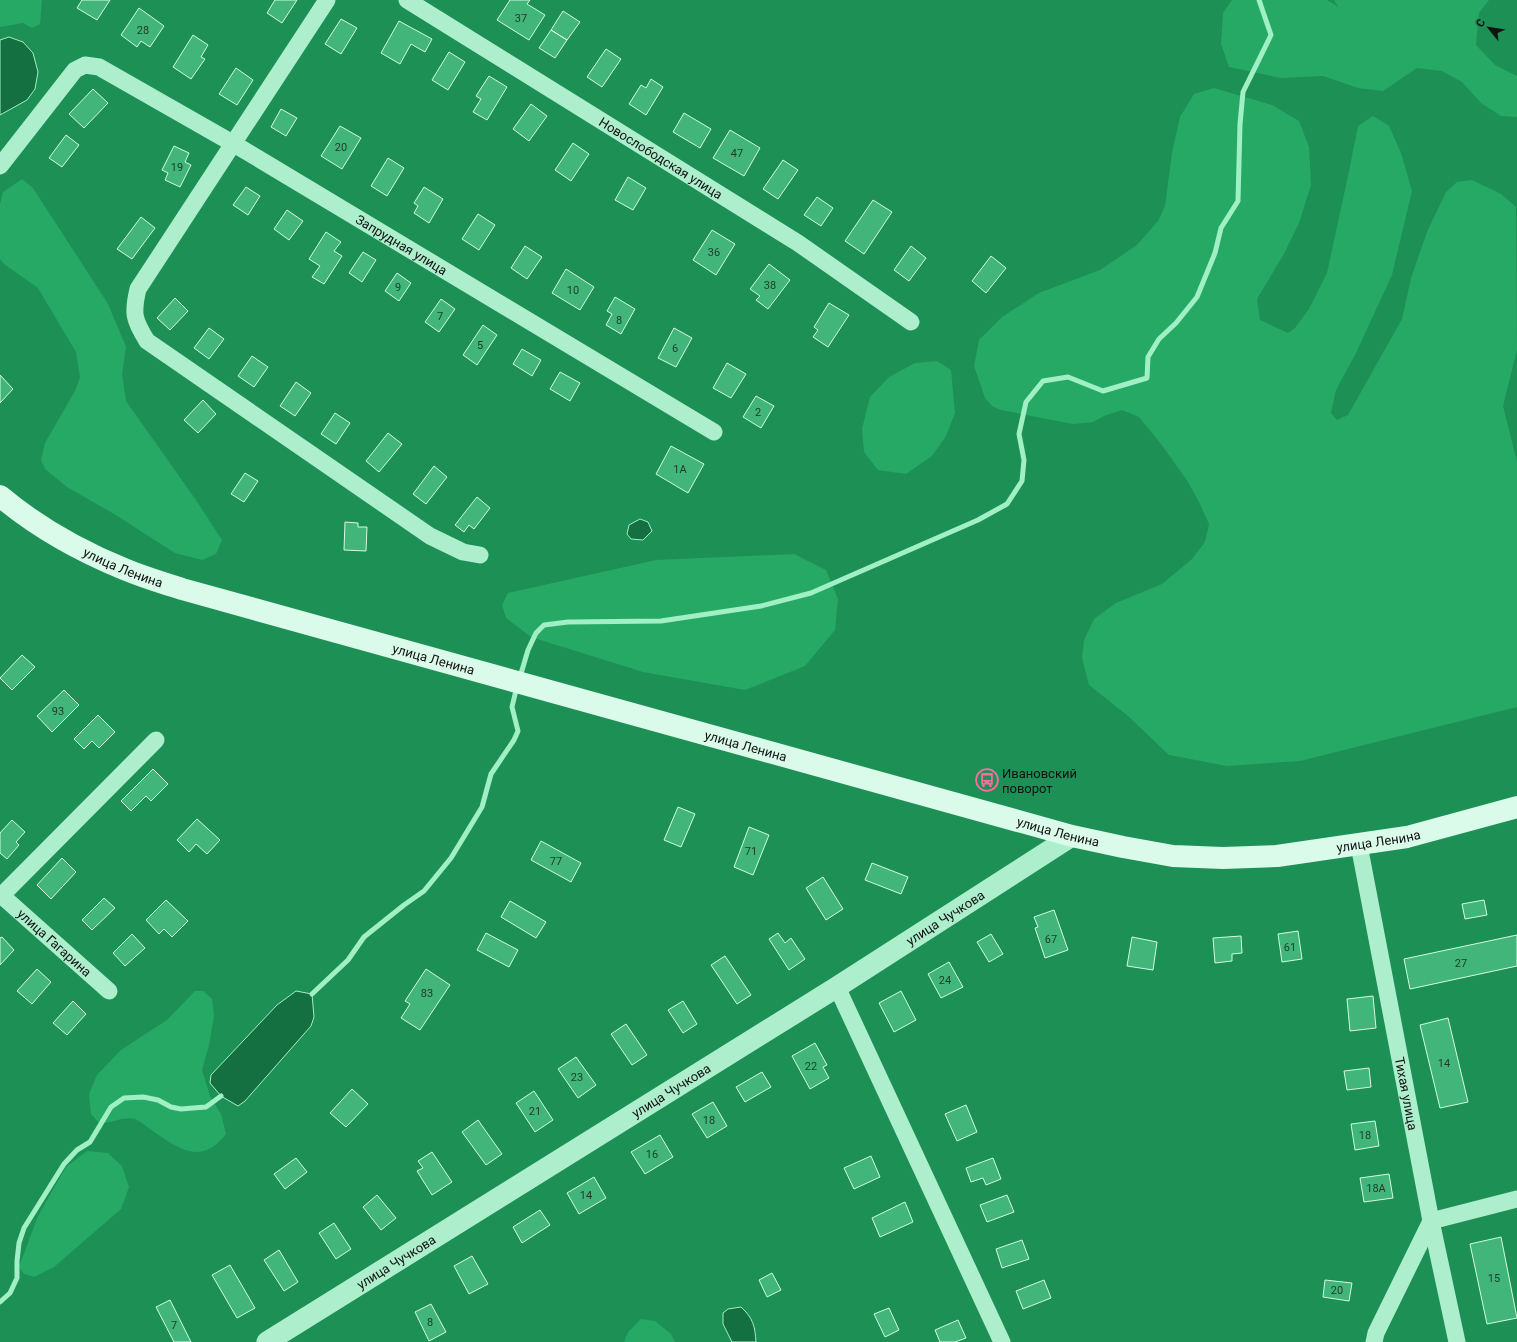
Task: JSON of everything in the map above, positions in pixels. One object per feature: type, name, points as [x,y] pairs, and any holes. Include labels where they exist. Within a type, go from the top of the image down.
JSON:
[{"type":"main road","name":"улица Ленина","points":[[0,496],[17,510],[71,545],[125,570],[182,589],[1072,836],[1123,847],[1173,856],[1223,858],[1277,856],[1407,837],[1517,807]]},
{"type":"street","points":[[327,0],[138,289],[133,307],[138,326],[147,341],[430,536],[463,552],[480,555]]},
{"type":"street","name":"Новослободская улица","points":[[407,0],[798,243],[911,322]]},
{"type":"street","name":"Запрудная улица","points":[[0,166],[75,70],[85,65],[99,67],[234,144],[714,432]]},
{"type":"street","points":[[1,895],[156,740]]},
{"type":"street","name":"улица Чучкова","points":[[267,1342],[837,987],[1072,836]]},
{"type":"street","name":"Тихая улица","points":[[1359,845],[1431,1221],[1457,1342]]},
{"type":"street","name":"улица Гагарина","points":[[1,895],[109,991]]},
{"type":"street","points":[[837,987],[1002,1342]]},
{"type":"street","points":[[1374,1342],[1376,1333],[1431,1221],[1517,1199]]},
{"type":"shaded area","points":[[0,0],[42,0],[40,24],[32,28],[23,23],[0,27]]},
{"type":"shaded area","points":[[1232,0],[1327,0],[1338,7],[1334,0],[1489,0],[1479,13],[1476,45],[1495,65],[1517,76],[1517,117],[1501,116],[1481,103],[1462,82],[1442,71],[1417,68],[1383,91],[1358,88],[1323,76],[1281,78],[1229,67],[1221,44],[1223,13]]},
{"type":"shaded area","points":[[9,37],[23,42],[33,53],[38,72],[35,89],[27,100],[0,115],[0,40]]},
{"type":"shaded area","points":[[1214,88],[1272,105],[1299,121],[1309,147],[1311,185],[1299,223],[1284,254],[1257,299],[1260,320],[1288,333],[1295,328],[1309,309],[1327,273],[1358,126],[1373,116],[1389,126],[1401,153],[1412,191],[1392,275],[1356,353],[1336,390],[1331,413],[1337,420],[1348,415],[1402,319],[1411,278],[1427,232],[1446,192],[1457,182],[1472,180],[1501,194],[1516,207],[1517,350],[1503,406],[1517,462],[1517,707],[1300,761],[1227,766],[1169,755],[1128,716],[1089,685],[1082,658],[1084,640],[1094,619],[1116,603],[1162,584],[1192,559],[1205,542],[1209,524],[1188,482],[1161,444],[1139,417],[1122,410],[1104,416],[1093,422],[1073,424],[1001,410],[992,406],[985,398],[974,366],[979,340],[1002,317],[1039,293],[1100,270],[1137,245],[1158,221],[1165,206],[1172,153],[1180,117],[1194,94]]},
{"type":"shaded area","points":[[22,179],[33,188],[108,304],[126,347],[122,374],[126,401],[198,503],[222,540],[216,554],[202,560],[175,553],[114,514],[67,487],[45,469],[41,460],[45,443],[75,391],[80,377],[76,352],[38,288],[4,264],[0,259],[0,204],[3,192]]},
{"type":"shaded area","points":[[937,361],[951,370],[955,413],[946,436],[932,456],[906,474],[878,470],[864,452],[862,429],[870,397],[889,377],[915,363]]},
{"type":"shaded area","points":[[640,519],[648,522],[652,531],[643,540],[631,539],[627,534],[629,525]]},
{"type":"shaded area","points":[[794,554],[826,570],[838,599],[835,630],[805,666],[745,690],[643,672],[531,637],[506,618],[502,605],[508,593],[656,560]]},
{"type":"shaded area","points":[[195,991],[203,991],[212,999],[214,1016],[209,1045],[202,1070],[210,1096],[221,1114],[226,1134],[216,1144],[207,1150],[198,1152],[179,1148],[135,1119],[125,1118],[99,1123],[91,1114],[89,1094],[97,1075],[121,1050],[167,1020]]},
{"type":"shaded area","points":[[296,991],[312,994],[314,1017],[311,1026],[245,1101],[238,1106],[221,1096],[210,1083],[211,1075],[277,1005]]},
{"type":"shaded area","points":[[87,1151],[108,1153],[122,1166],[129,1187],[121,1209],[54,1267],[34,1277],[24,1274],[19,1267],[38,1216],[66,1167]]},
{"type":"shaded area","points":[[741,1307],[753,1323],[756,1342],[732,1342],[723,1324],[723,1313],[728,1309]]},
{"type":"shaded area","points":[[641,1319],[655,1321],[671,1334],[675,1342],[624,1342],[628,1332]]},
{"type":"building","points":[[82,0],[110,0],[97,20],[77,8]]},
{"type":"building","points":[[275,0],[297,0],[282,23],[267,13]]},
{"type":"building","points":[[510,0],[530,0],[527,4],[545,15],[529,40],[497,20]]},
{"type":"building","points":[[139,8],[164,26],[150,47],[141,41],[137,47],[121,35]]},
{"type":"building","points":[[563,11],[580,22],[567,40],[551,30]]},
{"type":"building","points":[[341,19],[357,28],[341,54],[325,44]]},
{"type":"building","points":[[399,21],[432,39],[425,52],[411,44],[400,64],[381,53]]},
{"type":"building","points":[[551,30],[567,40],[555,58],[539,48]]},
{"type":"building","points":[[193,35],[208,45],[201,57],[205,59],[191,79],[173,67]]},
{"type":"building","points":[[606,49],[621,59],[602,87],[587,77]]},
{"type":"building","points":[[449,52],[465,62],[448,90],[432,80]]},
{"type":"building","points":[[236,68],[253,80],[237,105],[219,94]]},
{"type":"building","points":[[489,76],[507,87],[487,120],[473,112],[481,99],[476,96]]},
{"type":"building","points":[[651,79],[663,87],[646,115],[629,104],[641,85],[646,88]]},
{"type":"building","points":[[93,89],[108,103],[84,128],[69,114]]},
{"type":"building","points":[[531,104],[547,116],[529,141],[513,129]]},
{"type":"building","points":[[281,109],[297,118],[286,136],[271,127]]},
{"type":"building","points":[[684,113],[711,129],[700,148],[673,132]]},
{"type":"building","points":[[340,126],[361,138],[342,169],[321,156]]},
{"type":"building","points":[[730,130],[760,148],[744,176],[713,158]]},
{"type":"building","points":[[66,135],[79,145],[62,167],[49,158]]},
{"type":"building","points":[[573,143],[589,154],[571,181],[555,170]]},
{"type":"building","points":[[174,146],[189,153],[185,162],[191,165],[180,187],[165,180],[168,173],[162,170]]},
{"type":"building","points":[[388,158],[404,168],[387,196],[371,186]]},
{"type":"building","points":[[783,160],[798,170],[778,199],[763,189]]},
{"type":"building","points":[[628,177],[646,188],[633,210],[615,200]]},
{"type":"building","points":[[246,187],[260,196],[248,215],[233,205]]},
{"type":"building","points":[[424,187],[443,199],[429,223],[414,213],[418,206],[414,203]]},
{"type":"building","points":[[817,197],[833,208],[821,226],[804,215]]},
{"type":"building","points":[[873,200],[892,212],[864,254],[845,241]]},
{"type":"building","points":[[287,210],[303,221],[289,240],[274,229]]},
{"type":"building","points":[[478,214],[495,225],[479,250],[462,239]]},
{"type":"building","points":[[141,217],[155,228],[132,259],[117,249]]},
{"type":"building","points":[[712,230],[735,244],[716,275],[693,260]]},
{"type":"building","points":[[326,232],[341,242],[334,251],[342,256],[324,284],[312,277],[320,266],[309,259]]},
{"type":"building","points":[[525,246],[542,257],[527,279],[511,268]]},
{"type":"building","points":[[911,246],[926,258],[909,281],[894,270]]},
{"type":"building","points":[[363,252],[376,260],[362,282],[349,273]]},
{"type":"building","points":[[991,256],[1006,268],[986,293],[972,281]]},
{"type":"building","points":[[769,264],[790,280],[768,309],[756,300],[760,296],[750,289]]},
{"type":"building","points":[[566,269],[594,287],[580,310],[552,293]]},
{"type":"building","points":[[397,273],[411,283],[399,301],[385,291]]},
{"type":"building","points":[[615,297],[635,309],[621,334],[606,325],[612,314],[607,311]]},
{"type":"building","points":[[175,298],[188,311],[170,330],[157,318]]},
{"type":"building","points":[[441,299],[455,309],[439,332],[425,322]]},
{"type":"building","points":[[829,303],[849,315],[828,347],[813,337],[818,330],[814,327]]},
{"type":"building","points":[[483,325],[497,335],[477,365],[463,355]]},
{"type":"building","points":[[209,328],[224,339],[209,359],[194,348]]},
{"type":"building","points":[[674,328],[692,338],[676,367],[658,358]]},
{"type":"building","points":[[522,349],[541,360],[532,376],[513,364]]},
{"type":"building","points":[[252,356],[268,367],[254,387],[238,376]]},
{"type":"building","points":[[727,363],[746,374],[731,398],[713,388]]},
{"type":"building","points":[[560,372],[580,383],[570,401],[550,389]]},
{"type":"building","points":[[0,375],[13,389],[0,403]]},
{"type":"building","points":[[296,382],[311,393],[295,416],[280,406]]},
{"type":"building","points":[[756,396],[774,406],[761,428],[743,417]]},
{"type":"building","points":[[203,400],[216,414],[198,433],[184,420]]},
{"type":"building","points":[[335,413],[350,423],[336,444],[321,434]]},
{"type":"building","points":[[388,433],[402,444],[379,472],[366,461]]},
{"type":"building","points":[[671,446],[704,464],[688,493],[656,474]]},
{"type":"building","points":[[434,466],[447,477],[426,504],[413,494]]},
{"type":"building","points":[[245,473],[258,481],[244,502],[231,494]]},
{"type":"building","points":[[477,497],[490,508],[474,529],[469,525],[464,532],[455,525]]},
{"type":"building","points":[[345,522],[358,523],[358,527],[367,527],[366,551],[344,550]]},
{"type":"building","points":[[22,655],[35,667],[12,690],[0,678]]},
{"type":"building","points":[[64,690],[79,705],[52,732],[37,716]]},
{"type":"building","points":[[98,715],[115,732],[99,748],[92,741],[84,749],[74,739]]},
{"type":"building","points":[[153,769],[168,784],[151,801],[146,796],[131,811],[121,801]]},
{"type":"building","points":[[678,807],[695,814],[681,847],[664,840]]},
{"type":"building","points":[[197,819],[220,840],[207,854],[196,844],[189,852],[177,840]]},
{"type":"building","points":[[12,820],[25,832],[16,842],[19,845],[7,859],[0,853],[0,833]]},
{"type":"building","points":[[749,827],[769,835],[753,875],[734,867]]},
{"type":"building","points":[[541,841],[581,863],[571,882],[531,860]]},
{"type":"building","points":[[62,858],[76,872],[51,899],[37,885]]},
{"type":"building","points":[[872,863],[908,877],[901,894],[865,880]]},
{"type":"building","points":[[823,877],[843,909],[826,920],[806,888]]},
{"type":"building","points":[[104,898],[115,908],[92,930],[82,920]]},
{"type":"building","points":[[166,900],[188,921],[172,937],[164,929],[159,934],[146,920]]},
{"type":"building","points":[[1484,900],[1487,915],[1465,919],[1462,904]]},
{"type":"building","points":[[510,901],[546,922],[536,938],[501,917]]},
{"type":"building","points":[[1054,910],[1068,950],[1045,958],[1035,928],[1038,927],[1034,917]]},
{"type":"building","points":[[1298,931],[1302,959],[1282,962],[1278,934]]},
{"type":"building","points":[[486,933],[518,950],[509,967],[477,950]]},
{"type":"building","points":[[778,933],[785,943],[791,938],[805,959],[789,970],[769,939]]},
{"type":"building","points":[[132,934],[145,948],[125,966],[113,953]]},
{"type":"building","points":[[991,934],[1003,954],[989,962],[977,942]]},
{"type":"building","points":[[1517,935],[1517,966],[1410,989],[1404,959]]},
{"type":"building","points":[[1241,936],[1242,953],[1232,954],[1232,961],[1215,963],[1213,938]]},
{"type":"building","points":[[2,937],[14,950],[0,965],[0,938]]},
{"type":"building","points":[[1132,937],[1157,942],[1153,970],[1127,966]]},
{"type":"building","points":[[725,956],[751,995],[737,1004],[711,965]]},
{"type":"building","points":[[949,962],[963,987],[941,998],[928,974]]},
{"type":"building","points":[[37,969],[51,982],[32,1004],[17,991]]},
{"type":"building","points":[[426,969],[450,985],[420,1030],[401,1018],[410,1004],[405,1001]]},
{"type":"building","points":[[901,991],[916,1020],[894,1032],[879,1003]]},
{"type":"building","points":[[1373,996],[1376,1028],[1350,1031],[1347,999]]},
{"type":"building","points":[[73,1001],[86,1014],[67,1035],[53,1023]]},
{"type":"building","points":[[683,1001],[697,1024],[683,1033],[668,1010]]},
{"type":"building","points":[[1448,1018],[1468,1102],[1440,1108],[1420,1025]]},
{"type":"building","points":[[626,1024],[647,1055],[632,1065],[611,1034]]},
{"type":"building","points":[[815,1043],[827,1065],[823,1067],[829,1078],[810,1089],[792,1056]]},
{"type":"building","points":[[576,1057],[596,1085],[578,1098],[558,1069]]},
{"type":"building","points":[[1369,1068],[1371,1087],[1347,1090],[1344,1071]]},
{"type":"building","points":[[762,1072],[771,1087],[745,1102],[736,1087]]},
{"type":"building","points":[[352,1089],[368,1104],[346,1127],[330,1113]]},
{"type":"building","points":[[534,1091],[553,1120],[535,1132],[516,1103]]},
{"type":"building","points":[[713,1102],[727,1126],[707,1138],[692,1114]]},
{"type":"building","points":[[966,1105],[977,1132],[957,1141],[945,1114]]},
{"type":"building","points":[[478,1120],[502,1154],[486,1165],[462,1132]]},
{"type":"building","points":[[1375,1121],[1379,1146],[1355,1150],[1351,1124]]},
{"type":"building","points":[[660,1135],[673,1157],[645,1174],[631,1152]]},
{"type":"building","points":[[432,1152],[452,1182],[432,1195],[417,1171],[423,1168],[418,1161]]},
{"type":"building","points":[[871,1156],[880,1177],[854,1189],[844,1168]]},
{"type":"building","points":[[296,1158],[307,1172],[285,1189],[274,1174]]},
{"type":"building","points":[[993,1158],[1001,1179],[986,1185],[983,1178],[971,1182],[966,1168]]},
{"type":"building","points":[[1389,1174],[1393,1198],[1364,1202],[1360,1178]]},
{"type":"building","points":[[594,1177],[606,1198],[579,1214],[567,1193]]},
{"type":"building","points":[[377,1195],[396,1218],[381,1230],[363,1207]]},
{"type":"building","points":[[1007,1195],[1014,1212],[987,1222],[980,1205]]},
{"type":"building","points":[[905,1202],[913,1222],[880,1237],[872,1218]]},
{"type":"building","points":[[540,1210],[550,1225],[522,1243],[513,1227]]},
{"type":"building","points":[[334,1223],[351,1249],[336,1259],[319,1233]]},
{"type":"building","points":[[1501,1237],[1517,1318],[1487,1324],[1470,1244]]},
{"type":"building","points":[[1022,1240],[1029,1259],[1002,1268],[996,1249]]},
{"type":"building","points":[[279,1250],[298,1282],[284,1291],[264,1260]]},
{"type":"building","points":[[472,1256],[488,1284],[469,1294],[454,1266]]},
{"type":"building","points":[[230,1265],[255,1308],[237,1318],[212,1275]]},
{"type":"building","points":[[772,1273],[781,1290],[767,1297],[759,1280]]},
{"type":"building","points":[[1044,1280],[1051,1298],[1023,1309],[1016,1291]]},
{"type":"building","points":[[1325,1280],[1352,1283],[1349,1301],[1323,1297]]},
{"type":"building","points":[[170,1300],[191,1342],[174,1342],[156,1307]]},
{"type":"building","points":[[431,1304],[446,1332],[429,1341],[415,1312]]},
{"type":"building","points":[[889,1308],[899,1330],[885,1337],[874,1314]]},
{"type":"building","points":[[958,1320],[966,1338],[955,1342],[940,1342],[935,1330]]},
{"type":"waterway","points":[[520,677],[528,650],[536,633],[544,625],[568,622],[661,621],[761,606],[811,593],[978,520],[1007,504],[1022,481],[1024,460],[1019,434],[1026,402],[1043,381],[1068,377],[1103,391],[1147,378],[1148,357],[1159,339],[1176,323],[1197,297],[1215,253],[1221,228],[1238,201],[1240,124],[1243,92],[1271,35],[1259,0]]},
{"type":"waterway","points":[[312,994],[348,960],[364,937],[424,891],[451,858],[482,807],[491,774],[514,740],[518,731],[512,707],[517,686]]},
{"type":"waterway","points":[[0,1302],[10,1293],[17,1278],[19,1243],[24,1228],[64,1164],[77,1150],[90,1142],[111,1107],[124,1098],[143,1097],[158,1100],[171,1107],[181,1109],[206,1107],[221,1096]]},
{"type":"place","name":"Ивановский поворот","points":[[987,780]]}]
